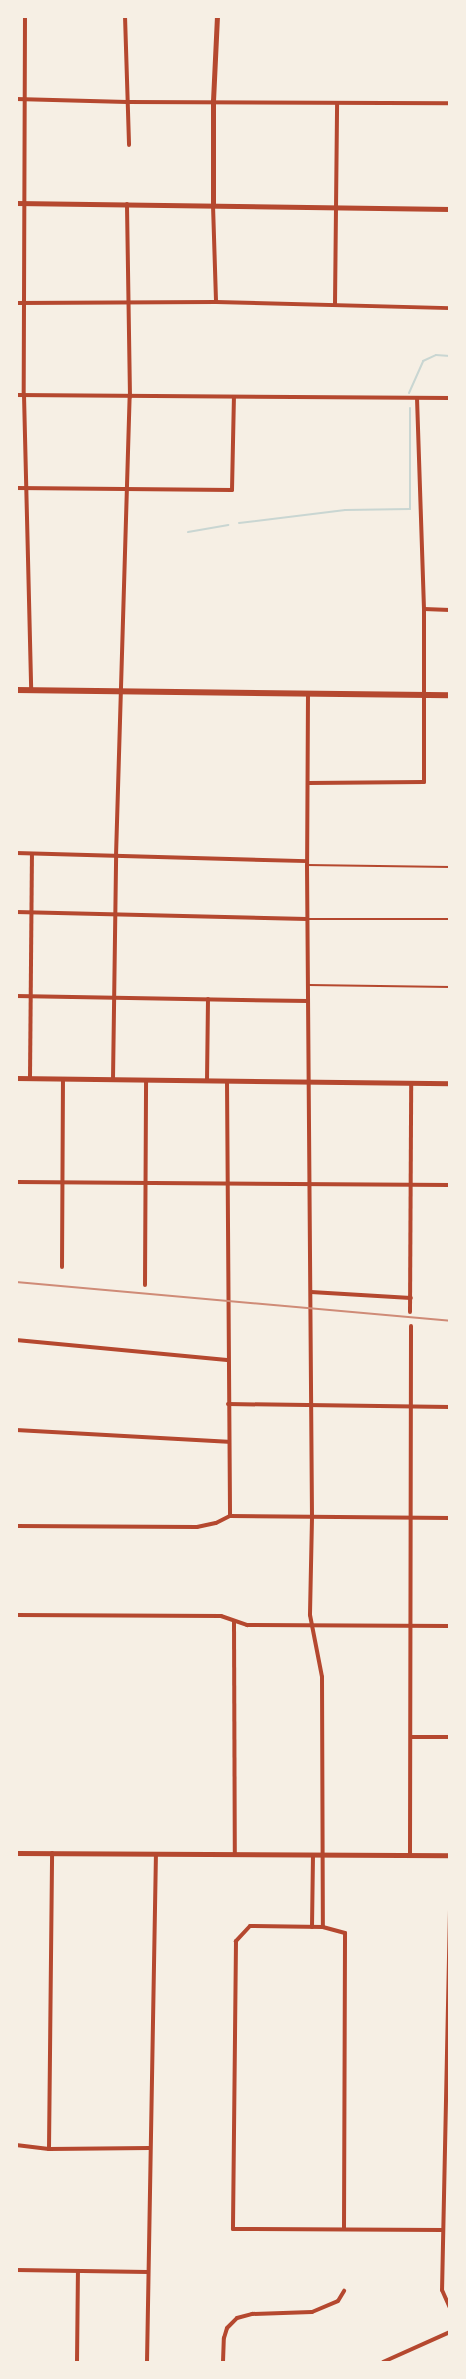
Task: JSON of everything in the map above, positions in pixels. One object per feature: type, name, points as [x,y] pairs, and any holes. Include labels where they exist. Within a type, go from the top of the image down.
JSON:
[{"type":"highway","points":[[16,690],[450,695]]},
{"type":"main road","points":[[16,1853],[450,1855]]},
{"type":"street","points":[[25,16],[24,395],[31,691]]},
{"type":"street","points":[[125,16],[129,145]]},
{"type":"street","points":[[216,302],[213,101],[217,16]]},
{"type":"street","points":[[16,99],[127,102],[450,103]]},
{"type":"street","points":[[335,304],[337,103]]},
{"type":"street","points":[[16,203],[450,208]]},
{"type":"street","points":[[113,1080],[116,856],[130,397],[127,203]]},
{"type":"street","points":[[16,303],[216,302],[450,308]]},
{"type":"street","points":[[16,395],[450,398]]},
{"type":"street","points":[[16,488],[232,490],[234,397]]},
{"type":"street","points":[[308,783],[424,782],[424,609],[417,398]]},
{"type":"street","points":[[424,609],[450,610]]},
{"type":"street","points":[[308,692],[307,985],[311,1186],[312,1625],[320,1655],[322,1677],[322,1927]]},
{"type":"street","points":[[16,854],[307,863]]},
{"type":"street","points":[[30,1078],[32,854]]},
{"type":"street","points":[[16,912],[307,918]]},
{"type":"street","points":[[16,996],[308,1001]]},
{"type":"street","points":[[207,1081],[208,999]]},
{"type":"street","points":[[16,1078],[450,1083]]},
{"type":"street","points":[[62,1267],[63,1079]]},
{"type":"street","points":[[145,1284],[146,1080]]},
{"type":"street","points":[[226,1081],[230,1516]]},
{"type":"street","points":[[410,1312],[411,1083]]},
{"type":"street","points":[[16,1182],[311,1186],[450,1185]]},
{"type":"street","points":[[311,1292],[411,1298]]},
{"type":"street","points":[[410,1855],[411,1326]]},
{"type":"street","points":[[16,1340],[227,1360]]},
{"type":"street","points":[[228,1404],[450,1407]]},
{"type":"street","points":[[16,1430],[228,1442]]},
{"type":"street","points":[[16,1526],[197,1527],[216,1523],[230,1516],[450,1518]]},
{"type":"street","points":[[16,1615],[220,1616],[247,1625],[450,1626]]},
{"type":"street","points":[[234,1622],[235,1854]]},
{"type":"street","points":[[412,1737],[450,1737]]},
{"type":"street","points":[[49,2148],[52,1853]]},
{"type":"street","points":[[147,2362],[156,1854]]},
{"type":"street","points":[[312,1927],[313,1855]]},
{"type":"street","points":[[448,1910],[448,2053],[442,2290],[450,2308]]},
{"type":"street","points":[[344,2228],[345,1933],[322,1927],[250,1926],[236,1941],[232,2229],[443,2230]]},
{"type":"street","points":[[16,2145],[49,2148],[150,2148]]},
{"type":"street","points":[[16,2270],[148,2272]]},
{"type":"street","points":[[77,2362],[78,2271]]},
{"type":"street","points":[[223,2362],[224,2338],[227,2328],[237,2318],[252,2314],[312,2312],[338,2301],[344,2291]]},
{"type":"street","points":[[383,2362],[450,2332]]},
{"type":"lane","points":[[307,863],[450,867]]},
{"type":"lane","points":[[307,918],[450,919]]},
{"type":"lane","points":[[307,985],[450,987]]},
{"type":"waterway","points":[[409,393],[423,361],[436,355],[450,356]]},
{"type":"waterway","points":[[239,523],[345,510],[410,509],[410,408]]},
{"type":"waterway","points":[[188,532],[228,525]]},
{"type":"railway","points":[[16,1282],[450,1321]]}]
